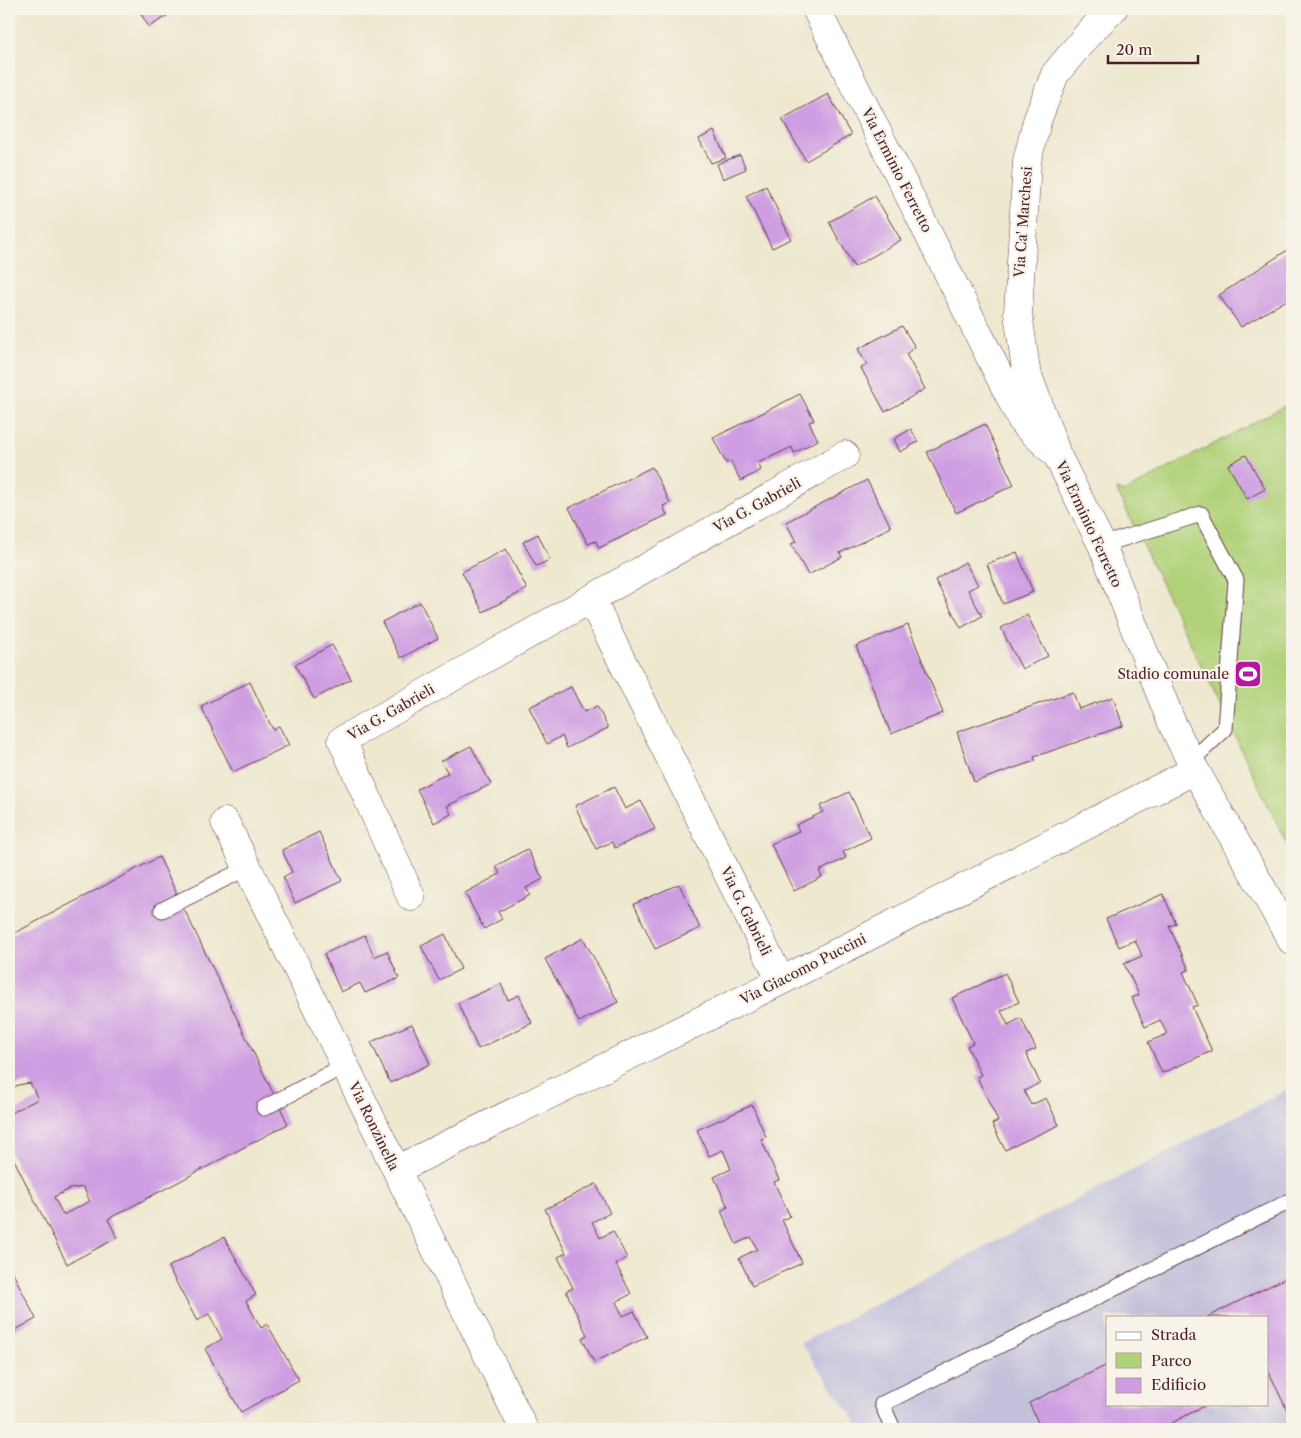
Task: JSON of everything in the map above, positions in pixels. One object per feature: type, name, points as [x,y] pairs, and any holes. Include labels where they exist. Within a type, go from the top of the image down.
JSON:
[{"type":"street","name":"Via Erminio Ferretto","points":[[816,9],[1023,422],[1057,456],[1102,545],[1172,721],[1193,766],[1292,941]]},
{"type":"street","name":"Via Ca' Marchesi","points":[[1057,456],[1026,370],[1018,313],[1027,161],[1037,121],[1055,74],[1089,33],[1113,9]]},
{"type":"street","name":"Via G. Gabrieli","points":[[411,897],[342,740],[845,455]]},
{"type":"street","name":"Via G. Gabrieli","points":[[591,599],[781,980]]},
{"type":"street","name":"Via Giacomo Puccini","points":[[410,1163],[781,980],[1193,766]]},
{"type":"street","name":"Via Ronzinella","points":[[225,822],[524,1429]]},
{"type":"lane","points":[[1102,545],[1201,514],[1236,580],[1225,729],[1193,766]]},
{"type":"lane","points":[[162,910],[247,868]]},
{"type":"lane","points":[[264,1108],[344,1066]]},
{"type":"lane","points":[[893,1429],[882,1404],[1292,1200]]},
{"type":"shaded area","points":[[1292,1087],[1292,1429],[861,1429],[801,1343]]},
{"type":"green space","name":"Stadio comunale","points":[[1292,402],[1292,855],[1116,489],[1124,492]]},
{"type":"building","points":[[138,9],[162,9],[167,16],[149,27]]},
{"type":"building","points":[[828,94],[851,135],[806,161],[782,119]]},
{"type":"building","points":[[714,131],[726,158],[711,163],[699,139]]},
{"type":"building","points":[[740,155],[746,169],[723,179],[717,164]]},
{"type":"building","points":[[766,186],[791,239],[772,248],[746,196]]},
{"type":"building","points":[[875,196],[901,240],[854,267],[829,222]]},
{"type":"building","points":[[1292,247],[1292,297],[1241,327],[1219,295]]},
{"type":"building","points":[[902,326],[915,347],[906,354],[925,389],[885,412],[861,368],[867,365],[858,349]]},
{"type":"building","points":[[800,394],[814,420],[809,422],[818,440],[794,453],[792,447],[758,463],[761,470],[741,481],[730,461],[726,463],[713,438]]},
{"type":"building","points":[[985,424],[1014,485],[956,513],[927,452]]},
{"type":"building","points":[[911,429],[918,442],[900,452],[894,439]]},
{"type":"building","points":[[1246,455],[1265,489],[1247,499],[1228,465]]},
{"type":"building","points":[[652,467],[670,503],[663,506],[667,515],[599,548],[596,541],[588,544],[569,508]]},
{"type":"building","points":[[867,480],[891,527],[840,553],[842,557],[808,575],[791,544],[796,542],[786,522]]},
{"type":"building","points":[[538,534],[550,560],[536,566],[523,542]]},
{"type":"building","points":[[506,549],[527,589],[483,612],[462,572]]},
{"type":"building","points":[[1017,552],[1033,592],[1003,604],[987,564]]},
{"type":"building","points":[[965,562],[978,585],[968,590],[982,616],[961,628],[935,580]]},
{"type":"building","points":[[420,602],[438,638],[401,658],[382,622]]},
{"type":"building","points":[[1027,615],[1048,656],[1022,669],[1001,628]]},
{"type":"building","points":[[908,625],[943,713],[891,734],[856,646]]},
{"type":"building","points":[[332,645],[351,679],[314,699],[295,665]]},
{"type":"building","points":[[250,682],[273,730],[279,726],[289,745],[233,772],[201,706]]},
{"type":"building","points":[[571,687],[584,712],[597,706],[608,728],[567,748],[562,736],[547,744],[529,707]]},
{"type":"building","points":[[1073,692],[1079,709],[1113,697],[1123,726],[1034,757],[1035,761],[974,782],[957,732]]},
{"type":"building","points":[[471,746],[491,784],[447,806],[451,814],[434,823],[417,789],[448,773],[441,761]]},
{"type":"building","points":[[614,787],[625,809],[641,801],[655,829],[615,848],[612,842],[596,849],[575,806]]},
{"type":"building","points":[[849,792],[871,838],[843,852],[846,858],[819,871],[822,877],[794,891],[771,844],[799,831],[796,825],[823,812],[820,806]]},
{"type":"building","points":[[319,832],[342,881],[295,903],[283,877],[292,872],[282,850]]},
{"type":"building","points":[[527,849],[543,879],[526,888],[530,895],[498,912],[502,919],[484,929],[465,893],[500,874],[496,866]]},
{"type":"building","points":[[159,857],[288,1124],[108,1219],[117,1238],[67,1264],[9,1150],[9,1109],[11,1113],[38,1099],[30,1083],[18,1085],[9,1090],[9,936]],"holes":[[[83,1187],[90,1201],[63,1215],[54,1197],[70,1189]]]},
{"type":"building","points":[[679,884],[700,928],[655,949],[634,904]]},
{"type":"building","points":[[1163,894],[1176,924],[1169,926],[1189,970],[1183,972],[1198,1005],[1192,1007],[1212,1051],[1162,1073],[1148,1042],[1167,1034],[1160,1020],[1145,1027],[1132,998],[1139,995],[1124,964],[1142,956],[1135,940],[1119,947],[1106,919]]},
{"type":"building","points":[[445,934],[461,969],[439,980],[421,946]]},
{"type":"building","points":[[365,935],[374,957],[387,951],[399,978],[365,993],[360,983],[341,992],[324,954]]},
{"type":"building","points":[[583,938],[618,1002],[579,1022],[545,959]]},
{"type":"building","points":[[1005,973],[1019,1002],[1001,1011],[1008,1025],[1021,1018],[1036,1049],[1026,1053],[1040,1083],[1024,1091],[1031,1105],[1046,1098],[1059,1125],[1005,1150],[992,1124],[998,1121],[977,1077],[981,1075],[967,1046],[973,1043],[952,998]]},
{"type":"building","points":[[501,984],[508,1000],[519,995],[532,1023],[478,1049],[458,1003]]},
{"type":"building","points":[[412,1024],[430,1064],[390,1083],[371,1042]]},
{"type":"building","points":[[752,1105],[766,1137],[761,1139],[779,1180],[774,1182],[790,1216],[782,1220],[802,1263],[752,1286],[739,1258],[757,1249],[751,1237],[736,1244],[721,1211],[728,1207],[714,1177],[731,1169],[723,1150],[709,1156],[697,1130]]},
{"type":"building","points":[[596,1184],[610,1213],[592,1222],[600,1238],[613,1231],[627,1258],[616,1264],[631,1294],[616,1302],[623,1316],[634,1311],[647,1337],[594,1362],[582,1338],[587,1335],[566,1291],[573,1288],[558,1257],[566,1253],[545,1209]]},
{"type":"building","points":[[224,1237],[256,1295],[246,1301],[261,1328],[267,1324],[299,1380],[241,1412],[205,1349],[222,1339],[209,1314],[197,1321],[168,1267]]},
{"type":"building","points":[[9,1265],[36,1319],[9,1333]]},
{"type":"building","points":[[1292,1275],[1292,1421],[1268,1372],[1268,1316],[1209,1316]]},
{"type":"building","points":[[1106,1365],[1106,1406],[1204,1406],[1160,1429],[1041,1429],[1029,1403]]},
{"type":"place","name":"Stadio comunale","points":[[1248,674]]}]
